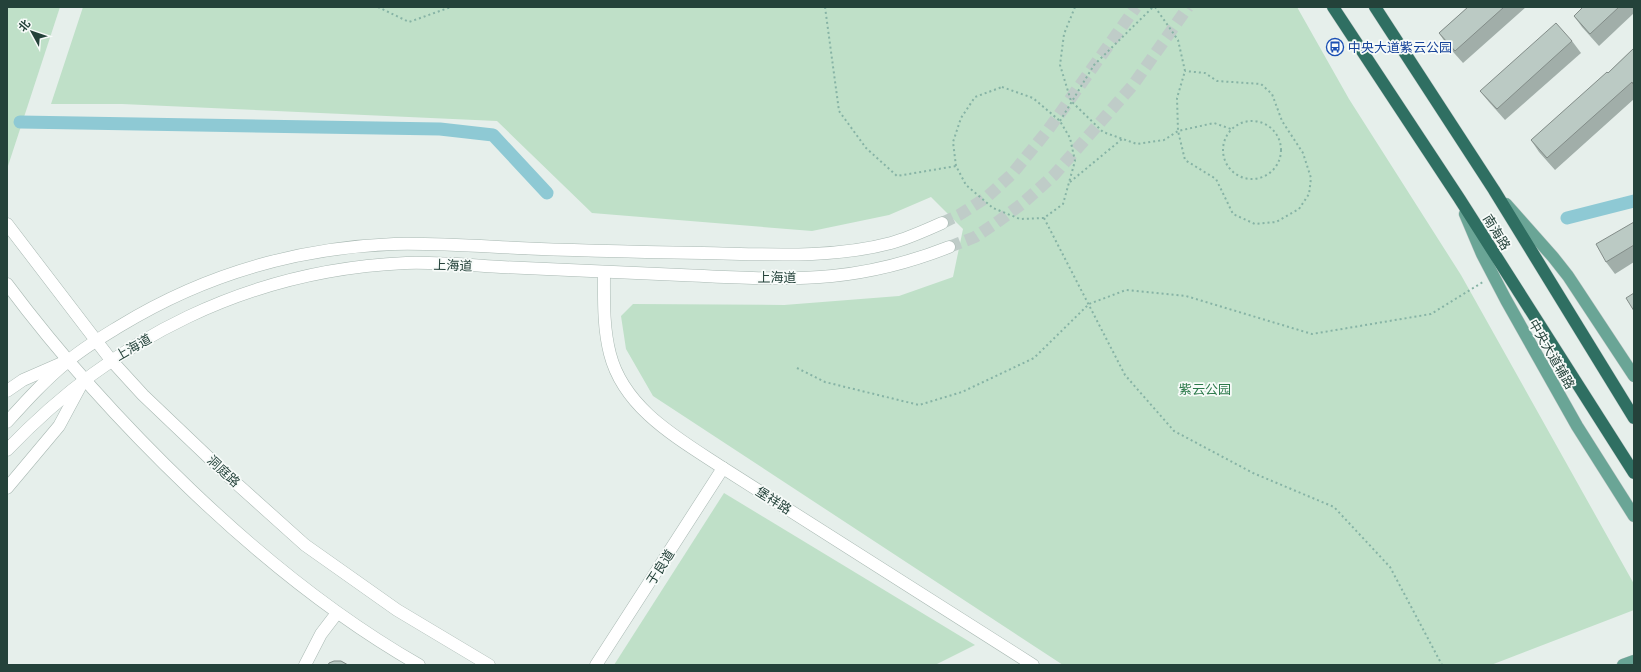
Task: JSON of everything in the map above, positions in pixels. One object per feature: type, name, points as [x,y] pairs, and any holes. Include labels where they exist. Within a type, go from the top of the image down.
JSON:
[{"type":"highway","name":"南海路","points":[[1333,7],[1459,198],[1634,473]]},
{"type":"highway","name":"南海路","points":[[1375,7],[1494,190],[1634,418]]},
{"type":"main road","points":[[1494,190],[1568,276],[1634,376]]},
{"type":"main road","name":"中央大道辅路","points":[[1459,198],[1482,254],[1493,276],[1577,426],[1634,516]]},
{"type":"main road","points":[[1623,665],[1634,661]]},
{"type":"street","name":"上海道","points":[[7,422],[30,396],[67,361],[139,314],[196,286],[219,277],[271,262],[342,249],[394,244],[425,244],[600,252],[808,253],[852,249],[890,243],[942,223]]},
{"type":"street","name":"洞庭路","points":[[7,224],[111,360],[169,420],[305,545],[397,610],[489,665]]},
{"type":"street","name":"上海道","points":[[7,450],[27,429],[111,360],[141,342],[222,301],[274,283],[346,269],[407,263],[747,277],[831,276],[863,272],[898,264],[949,247]]},
{"type":"street","name":"堡祥路","points":[[604,272],[606,335],[610,355],[625,390],[640,409],[686,444],[1033,665]]},
{"type":"street","points":[[7,284],[84,381],[144,445],[210,508],[273,564],[337,613],[420,665]]},
{"type":"street","points":[[7,391],[23,380],[67,361]]},
{"type":"street","points":[[7,488],[59,426],[84,381]]},
{"type":"street","name":"于良道","points":[[596,665],[723,468]]},
{"type":"street","points":[[305,665],[321,634],[337,613]]},
{"type":"path","points":[[378,7],[409,22],[451,7]]},
{"type":"path","points":[[825,7],[839,111],[866,148],[897,176],[956,166]]},
{"type":"path","points":[[1075,7],[1064,34],[1060,65],[1071,101],[1103,132],[1137,144],[1164,140],[1178,131],[1214,123],[1231,129]]},
{"type":"path","points":[[1060,121],[1094,65],[1154,7],[1178,40],[1185,70],[1177,98],[1178,131],[1185,160],[1216,179],[1233,214],[1255,224],[1276,222],[1299,209],[1309,194],[1311,178],[1303,153],[1282,121],[1272,94],[1261,84],[1218,81],[1205,73],[1185,70]]},
{"type":"path","points":[[1002,87],[1032,98],[1060,121],[1070,138],[1075,161],[1063,204],[1044,218],[1020,219],[993,208],[966,185],[956,166],[954,142],[961,118],[975,97],[1002,87]]},
{"type":"path","points":[[1249,120],[1259,121],[1268,125],[1276,132],[1280,140],[1282,150],[1280,160],[1275,169],[1268,175],[1259,179],[1250,180],[1240,177],[1232,172],[1226,164],[1223,156],[1223,146],[1231,129],[1239,123],[1249,120]]},
{"type":"path","points":[[1069,183],[1122,139]]},
{"type":"path","points":[[1044,218],[1124,374],[1174,431],[1253,473],[1334,507],[1390,567],[1442,665]]},
{"type":"path","points":[[797,368],[825,382],[919,405],[962,392],[1034,358],[1089,304],[1126,290],[1186,296],[1312,334],[1431,314],[1493,276]]},
{"type":"green space","points":[[7,7],[60,7],[7,169]]},
{"type":"green space","name":"紫云公园","points":[[83,7],[1297,7],[1349,99],[1461,275],[1634,584],[1634,610],[1491,665],[1063,665],[653,396],[626,349],[621,316],[633,304],[784,305],[899,296],[953,277],[963,229],[931,197],[889,215],[812,231],[592,213],[497,121],[122,104],[51,104]]},
{"type":"green space","points":[[724,493],[975,645],[935,665],[614,665]]},
{"type":"building","points":[[1468,7],[1504,7],[1455,51],[1439,33]]},
{"type":"building","points":[[1583,7],[1619,7],[1590,34],[1574,16]]},
{"type":"building","points":[[1556,23],[1572,41],[1497,109],[1480,91]]},
{"type":"building","points":[[1634,48],[1634,83],[1633,84],[1632,82],[1547,158],[1531,140],[1607,72],[1608,73]]},
{"type":"building","points":[[1634,222],[1634,245],[1606,262],[1596,244]]},
{"type":"building","points":[[1634,293],[1634,311],[1626,298]]},
{"type":"building","points":[[334,661],[341,661],[348,665],[328,665]]},
{"type":"waterway","points":[[20,122],[440,129],[493,135],[547,193]]},
{"type":"waterway","points":[[1567,218],[1634,201]]},
{"type":"tunnel","points":[[942,223],[959,215],[987,197],[1012,174],[1048,130],[1136,7]]},
{"type":"tunnel","points":[[949,247],[975,237],[996,223],[1023,203],[1054,175],[1133,85],[1188,7]]},
{"type":"place","name":"中央大道紫云公园","points":[[1335,47]]}]
